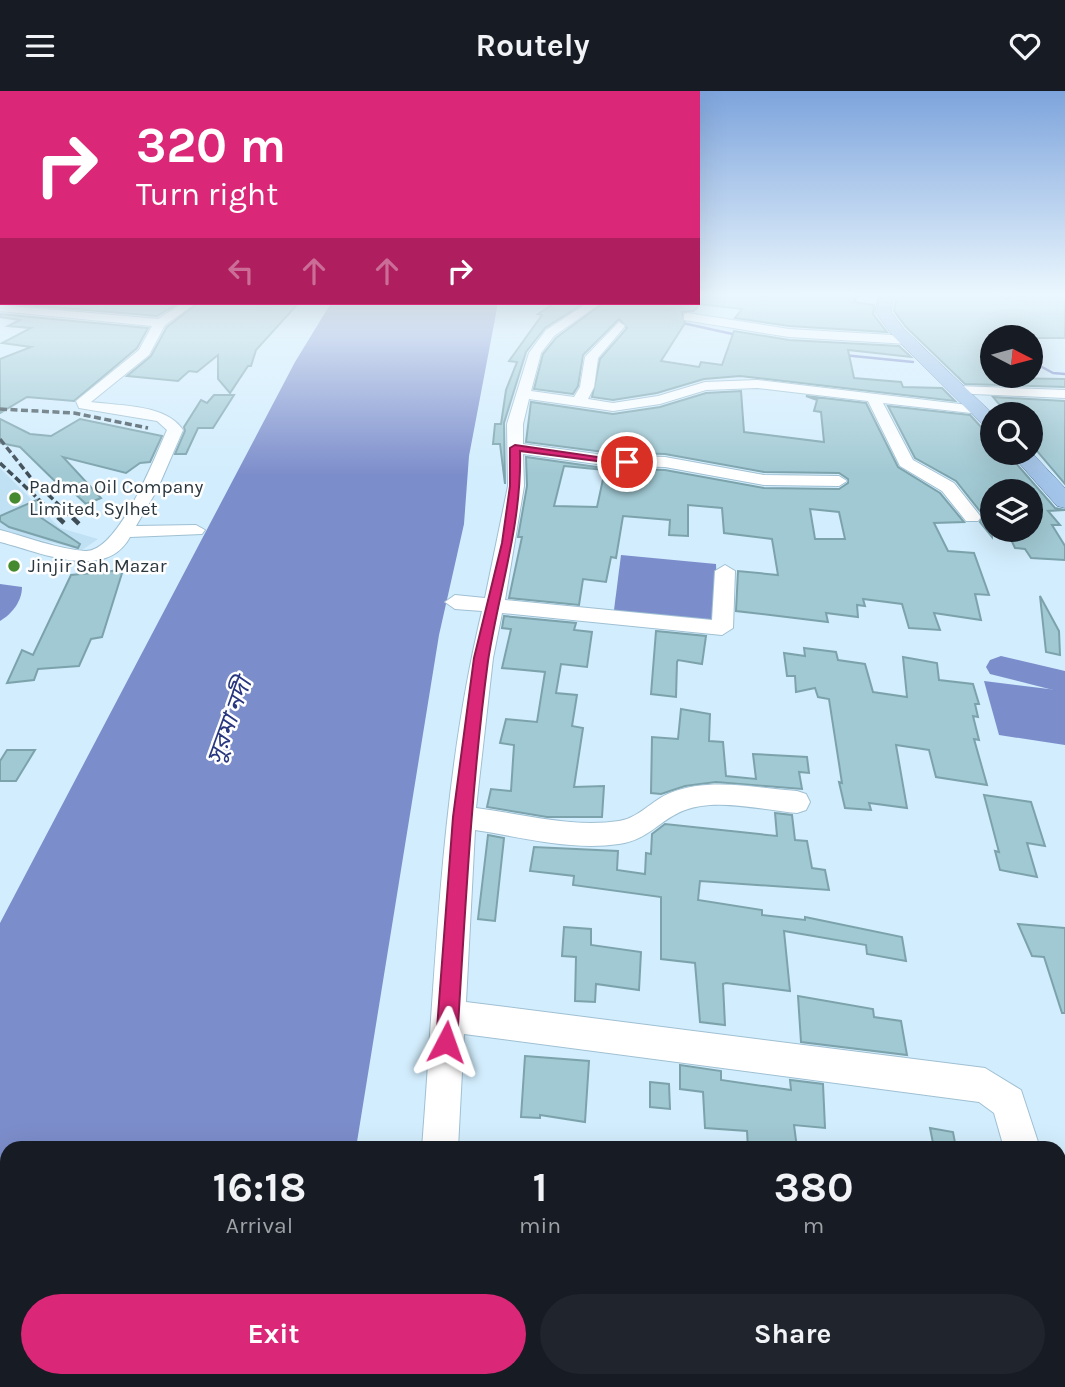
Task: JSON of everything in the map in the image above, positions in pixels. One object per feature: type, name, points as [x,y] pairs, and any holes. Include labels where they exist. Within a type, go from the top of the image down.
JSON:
[{"type":"main road","points":[[921,353],[980,411]]},
{"type":"main road","points":[[1031,465],[1065,501]]},
{"type":"street","points":[[0,536],[86,557],[101,554],[117,544],[148,490],[174,426],[160,417],[95,408],[84,405],[83,401],[142,353]]},
{"type":"street","points":[[440,1141],[462,817],[482,658],[495,604],[514,498],[515,425],[535,353]]},
{"type":"street","points":[[579,403],[587,387],[592,357],[595,353]]},
{"type":"street","points":[[522,394],[579,403],[631,406],[705,386],[757,384],[980,416]]},
{"type":"street","points":[[958,390],[1065,394]]},
{"type":"street","points":[[874,399],[906,463],[948,487],[972,517]]},
{"type":"street","points":[[515,448],[604,460],[665,462],[764,480],[839,481]]},
{"type":"street","points":[[124,531],[196,530]]},
{"type":"street","points":[[455,602],[722,628],[725,571]]},
{"type":"street","points":[[462,817],[587,834],[618,834],[645,826],[660,809],[682,798],[719,797],[797,802]]},
{"type":"street","points":[[448,1016],[985,1085],[1009,1102],[1020,1141]]},
{"type":"shaded area","name":"Padma Oil Company Limited, Sylhet","points":[[0,468],[60,528],[98,539],[82,550],[0,530]]},
{"type":"water","name":"সুরমা নদী","points":[[300,353],[488,353],[469,456],[464,524],[439,635],[357,1141],[0,1141],[0,923]]},
{"type":"water","points":[[621,555],[716,564],[718,627],[614,610]]},
{"type":"water","points":[[0,584],[22,587],[16,607],[0,621]]},
{"type":"water","points":[[984,681],[1065,691],[1065,745],[999,735]]},
{"type":"building","points":[[14,353],[130,353],[74,401],[27,397],[0,413],[0,359]]},
{"type":"building","points":[[152,353],[255,353],[251,366],[248,366],[230,393],[218,379],[218,355],[197,372],[189,371],[178,381],[127,376]]},
{"type":"building","points":[[514,353],[526,353],[504,423],[505,484],[500,444],[493,444],[495,424],[501,424],[506,390],[517,362],[509,361]]},
{"type":"building","points":[[585,353],[578,386],[573,394],[534,389],[543,354]]},
{"type":"building","points":[[605,353],[666,353],[661,361],[699,367],[701,362],[722,365],[726,353],[849,353],[854,378],[901,382],[903,387],[942,388],[955,401],[740,376],[704,379],[657,393],[613,400],[592,397],[600,359]]},
{"type":"building","points":[[879,353],[907,353],[911,357]]},
{"type":"building","points":[[933,353],[980,353],[980,384],[965,384]]},
{"type":"building","points":[[1043,379],[1065,379],[1065,387],[1043,386]]},
{"type":"building","points":[[741,391],[744,432],[824,442],[821,412],[814,411],[817,400],[806,396],[866,403],[898,467],[940,493],[964,522],[934,523],[948,551],[974,553],[989,595],[975,594],[981,620],[934,613],[940,630],[909,628],[902,604],[863,599],[865,606],[857,605],[858,617],[826,613],[828,622],[736,611],[738,571],[778,575],[772,539],[724,533],[722,508],[688,505],[688,536],[669,535],[670,520],[623,516],[616,558],[611,557],[606,582],[583,579],[579,605],[509,598],[522,537],[518,537],[527,486],[526,457],[604,468],[665,470],[764,488],[839,489],[848,483],[848,479],[839,473],[764,472],[665,454],[604,452],[526,442],[531,402],[613,414],[660,407],[706,393]],"holes":[[[564,466],[605,470],[597,507],[554,506]],[[810,509],[839,512],[845,539],[815,539]]]},
{"type":"building","points":[[214,395],[234,395],[213,428],[198,428],[186,454],[175,454],[185,431],[184,427],[201,400],[207,403]]},
{"type":"building","points":[[993,397],[1065,401],[1065,484],[1043,458],[1043,402],[997,402]]},
{"type":"building","points":[[888,406],[970,415],[980,426],[980,465],[1017,465],[1030,479],[980,479],[980,511],[956,481],[915,458]]},
{"type":"building","points":[[0,419],[30,434],[51,436],[80,419],[162,436],[150,462],[140,463],[126,473],[63,457],[101,498],[86,504],[71,490],[66,492],[20,447],[0,443]]},
{"type":"building","points":[[1043,494],[1055,508],[1065,510],[1048,511],[1060,525],[1052,525],[1065,546],[1065,560],[1031,558],[1025,549],[1015,548],[1012,542],[1043,542]]},
{"type":"building","points":[[39,499],[45,511],[37,515],[80,544],[78,548],[9,527],[0,521],[0,516]]},
{"type":"building","points":[[123,570],[102,637],[91,639],[79,666],[38,669],[34,680],[7,683],[22,650],[33,655],[71,575]]},
{"type":"building","points":[[1040,596],[1059,631],[1060,655],[1046,652]]},
{"type":"building","points":[[504,616],[576,623],[574,630],[592,632],[587,667],[561,664],[556,693],[577,695],[572,726],[583,728],[574,787],[604,786],[602,817],[547,817],[487,807],[491,789],[511,791],[514,745],[500,743],[506,719],[537,722],[545,672],[502,668],[511,629],[502,628]]},
{"type":"building","points":[[656,631],[706,636],[702,664],[677,662],[676,697],[651,694]]},
{"type":"building","points":[[804,648],[836,652],[838,660],[865,664],[873,692],[907,697],[903,657],[937,663],[939,680],[973,684],[979,704],[975,704],[978,717],[973,716],[979,740],[974,739],[987,785],[936,777],[929,750],[896,745],[907,808],[869,803],[871,810],[845,808],[839,782],[842,783],[829,699],[818,697],[815,688],[796,692],[795,676],[787,676],[784,653],[805,656]]},
{"type":"building","points":[[681,709],[710,714],[709,741],[723,742],[726,776],[756,779],[753,754],[807,757],[809,773],[799,772],[802,789],[716,782],[685,786],[661,794],[651,793],[652,737],[678,739]]},
{"type":"building","points":[[7,750],[35,750],[16,781],[0,781],[0,761]]},
{"type":"building","points":[[984,795],[1031,802],[1045,846],[1027,843],[1037,877],[1000,870],[995,851],[999,852]]},
{"type":"building","points":[[775,813],[792,815],[795,840],[807,841],[812,868],[825,870],[829,890],[700,881],[698,900],[762,910],[762,915],[805,920],[805,917],[902,937],[906,961],[867,954],[866,945],[784,931],[790,991],[723,984],[725,1025],[700,1022],[695,963],[661,959],[661,897],[573,885],[574,876],[530,871],[534,847],[618,851],[617,870],[645,874],[646,853],[651,854],[652,834],[665,824],[777,836]]},
{"type":"building","points":[[488,835],[504,838],[495,921],[478,919]]},
{"type":"building","points":[[1018,924],[1065,928],[1065,1013],[1062,1013],[1044,957],[1032,956]]},
{"type":"building","points":[[564,927],[591,929],[591,945],[641,952],[639,990],[596,984],[595,1002],[575,1001],[576,957],[562,956]]},
{"type":"building","points":[[798,996],[873,1009],[874,1017],[901,1021],[907,1055],[801,1042]]},
{"type":"building","points":[[525,1056],[589,1061],[585,1122],[540,1115],[540,1118],[521,1117]]},
{"type":"building","points":[[680,1065],[721,1071],[721,1080],[791,1090],[790,1080],[823,1084],[825,1128],[794,1125],[796,1141],[748,1141],[747,1131],[705,1128],[703,1092],[680,1089]]},
{"type":"building","points":[[650,1082],[669,1084],[670,1109],[650,1107]]},
{"type":"building","points":[[930,1128],[953,1132],[955,1141],[933,1141]]},
{"type":"waterway","points":[[843,355],[913,362]]},
{"type":"waterway","points":[[1043,368],[1053,373],[1065,374]]},
{"type":"waterway","points":[[1001,667],[1065,682]]},
{"type":"railway","points":[[0,409],[74,413],[148,428]]},
{"type":"railway","points":[[0,439],[31,478],[64,510]]},
{"type":"railway","points":[[0,463],[50,510]]},
{"type":"railway","points":[[48,508],[64,523]]},
{"type":"railway","points":[[63,508],[79,524]]},
{"type":"place","name":"Padma Oil Company Limited, Sylhet","points":[[15,498]]},
{"type":"place","name":"Jinjir Sah Mazar","points":[[14,566]]},
{"type":"route","points":[[446,1042],[462,817],[482,658],[508,543],[516,486],[515,448],[627,462]]}]
